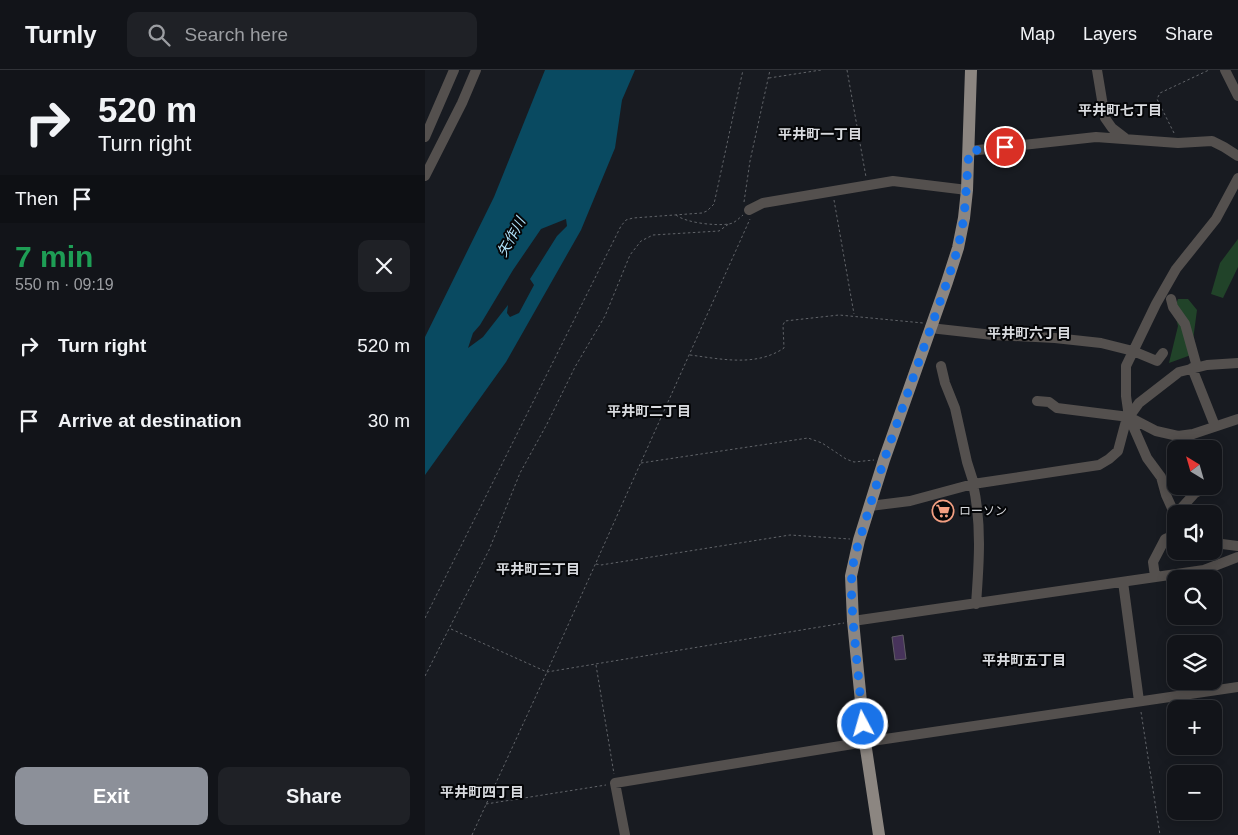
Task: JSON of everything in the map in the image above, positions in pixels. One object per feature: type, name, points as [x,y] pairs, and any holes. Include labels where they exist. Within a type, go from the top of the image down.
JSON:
[{"type":"main road","points":[[879,835],[865,742],[853,621],[851,576],[859,540],[884,460],[958,248],[967,190],[971,70]]},
{"type":"street","points":[[425,135],[454,70]]},
{"type":"street","points":[[425,176],[462,103],[476,70]]},
{"type":"street","points":[[1097,70],[1105,118],[1112,128],[1125,138]]},
{"type":"street","points":[[1225,70],[1238,96]]},
{"type":"street","points":[[969,151],[1096,137],[1178,143],[1212,141],[1238,156]]},
{"type":"street","points":[[1170,505],[1161,477],[1147,458],[1129,417],[1124,374],[1125,366],[1176,269],[1216,219],[1238,178]]},
{"type":"street","points":[[749,210],[763,203],[893,181],[967,190]]},
{"type":"street","points":[[1171,299],[1173,307],[1185,324],[1194,367],[1215,426]]},
{"type":"street","points":[[931,326],[993,335],[1078,340],[1116,346],[1157,361],[1163,353]]},
{"type":"street","points":[[870,506],[910,501],[974,484],[1099,465],[1118,451],[1126,421],[1139,403],[1179,372],[1194,367],[1238,363]]},
{"type":"street","points":[[941,366],[945,383],[955,408],[978,508],[979,567],[976,604]]},
{"type":"street","points":[[1037,401],[1049,402],[1057,408],[1129,417],[1156,431],[1178,436],[1193,434],[1238,419]]},
{"type":"street","points":[[1185,505],[1193,495]]},
{"type":"street","points":[[1155,576],[1153,562],[1167,538]]},
{"type":"street","points":[[1222,544],[1238,546]]},
{"type":"street","points":[[853,621],[1204,570],[1238,558]]},
{"type":"street","points":[[1123,582],[1139,701]]},
{"type":"street","points":[[625,835],[615,783],[865,742],[1238,686]]},
{"type":"path","points":[[425,618],[621,226],[626,220],[633,218],[702,212],[713,204],[743,70]]},
{"type":"path","points":[[472,835],[750,221],[749,210],[744,204],[745,194],[769,70]]},
{"type":"path","points":[[768,78],[821,70]]},
{"type":"path","points":[[847,70],[867,185]]},
{"type":"path","points":[[1178,143],[1157,99],[1160,93],[1209,70]]},
{"type":"path","points":[[833,192],[855,316]]},
{"type":"path","points":[[425,676],[489,550],[520,473],[575,367],[605,316],[630,255],[641,242],[653,235],[719,231],[736,221],[749,210]]},
{"type":"path","points":[[675,214],[678,218],[714,224],[730,224]]},
{"type":"path","points":[[689,355],[737,360],[761,359],[784,348],[783,325],[785,320],[839,315],[931,326]]},
{"type":"path","points":[[641,463],[808,438],[822,443],[846,459],[854,462],[884,460]]},
{"type":"path","points":[[595,564],[601,565],[790,535],[859,540]]},
{"type":"path","points":[[450,629],[547,672],[853,621]]},
{"type":"path","points":[[486,804],[615,783],[596,664]]},
{"type":"path","points":[[1139,701],[1160,835]]},
{"type":"green space","points":[[1238,239],[1238,267],[1223,298],[1211,294],[1220,263]]},
{"type":"green space","points":[[1178,299],[1188,299],[1197,310],[1191,355],[1169,363],[1178,326],[1174,310]]},
{"type":"water","name":"矢作川","points":[[545,70],[635,70],[622,100],[615,148],[581,230],[506,362],[425,475],[425,337],[494,197]],"holes":[[[566,219],[567,226],[557,236],[530,279],[534,285],[519,313],[510,317],[507,313],[508,305],[483,337],[468,348],[473,333],[541,229]]]},
{"type":"building","points":[[903,635],[906,659],[895,660],[892,637]]},
{"type":"place","name":"ローソン","points":[[943,511]]},
{"type":"district","name":"平井町七丁目","points":[[1120,110]]},
{"type":"district","name":"平井町一丁目","points":[[820,134]]},
{"type":"district","name":"平井町六丁目","points":[[1029,333]]},
{"type":"district","name":"平井町二丁目","points":[[649,411]]},
{"type":"district","name":"平井町三丁目","points":[[538,569]]},
{"type":"district","name":"平井町五丁目","points":[[1024,660]]},
{"type":"district","name":"平井町四丁目","points":[[482,792]]},
{"type":"route","points":[[863,724],[853,621],[851,576],[854,558],[884,460],[958,248],[964,218],[969,151],[1005,147]]}]
